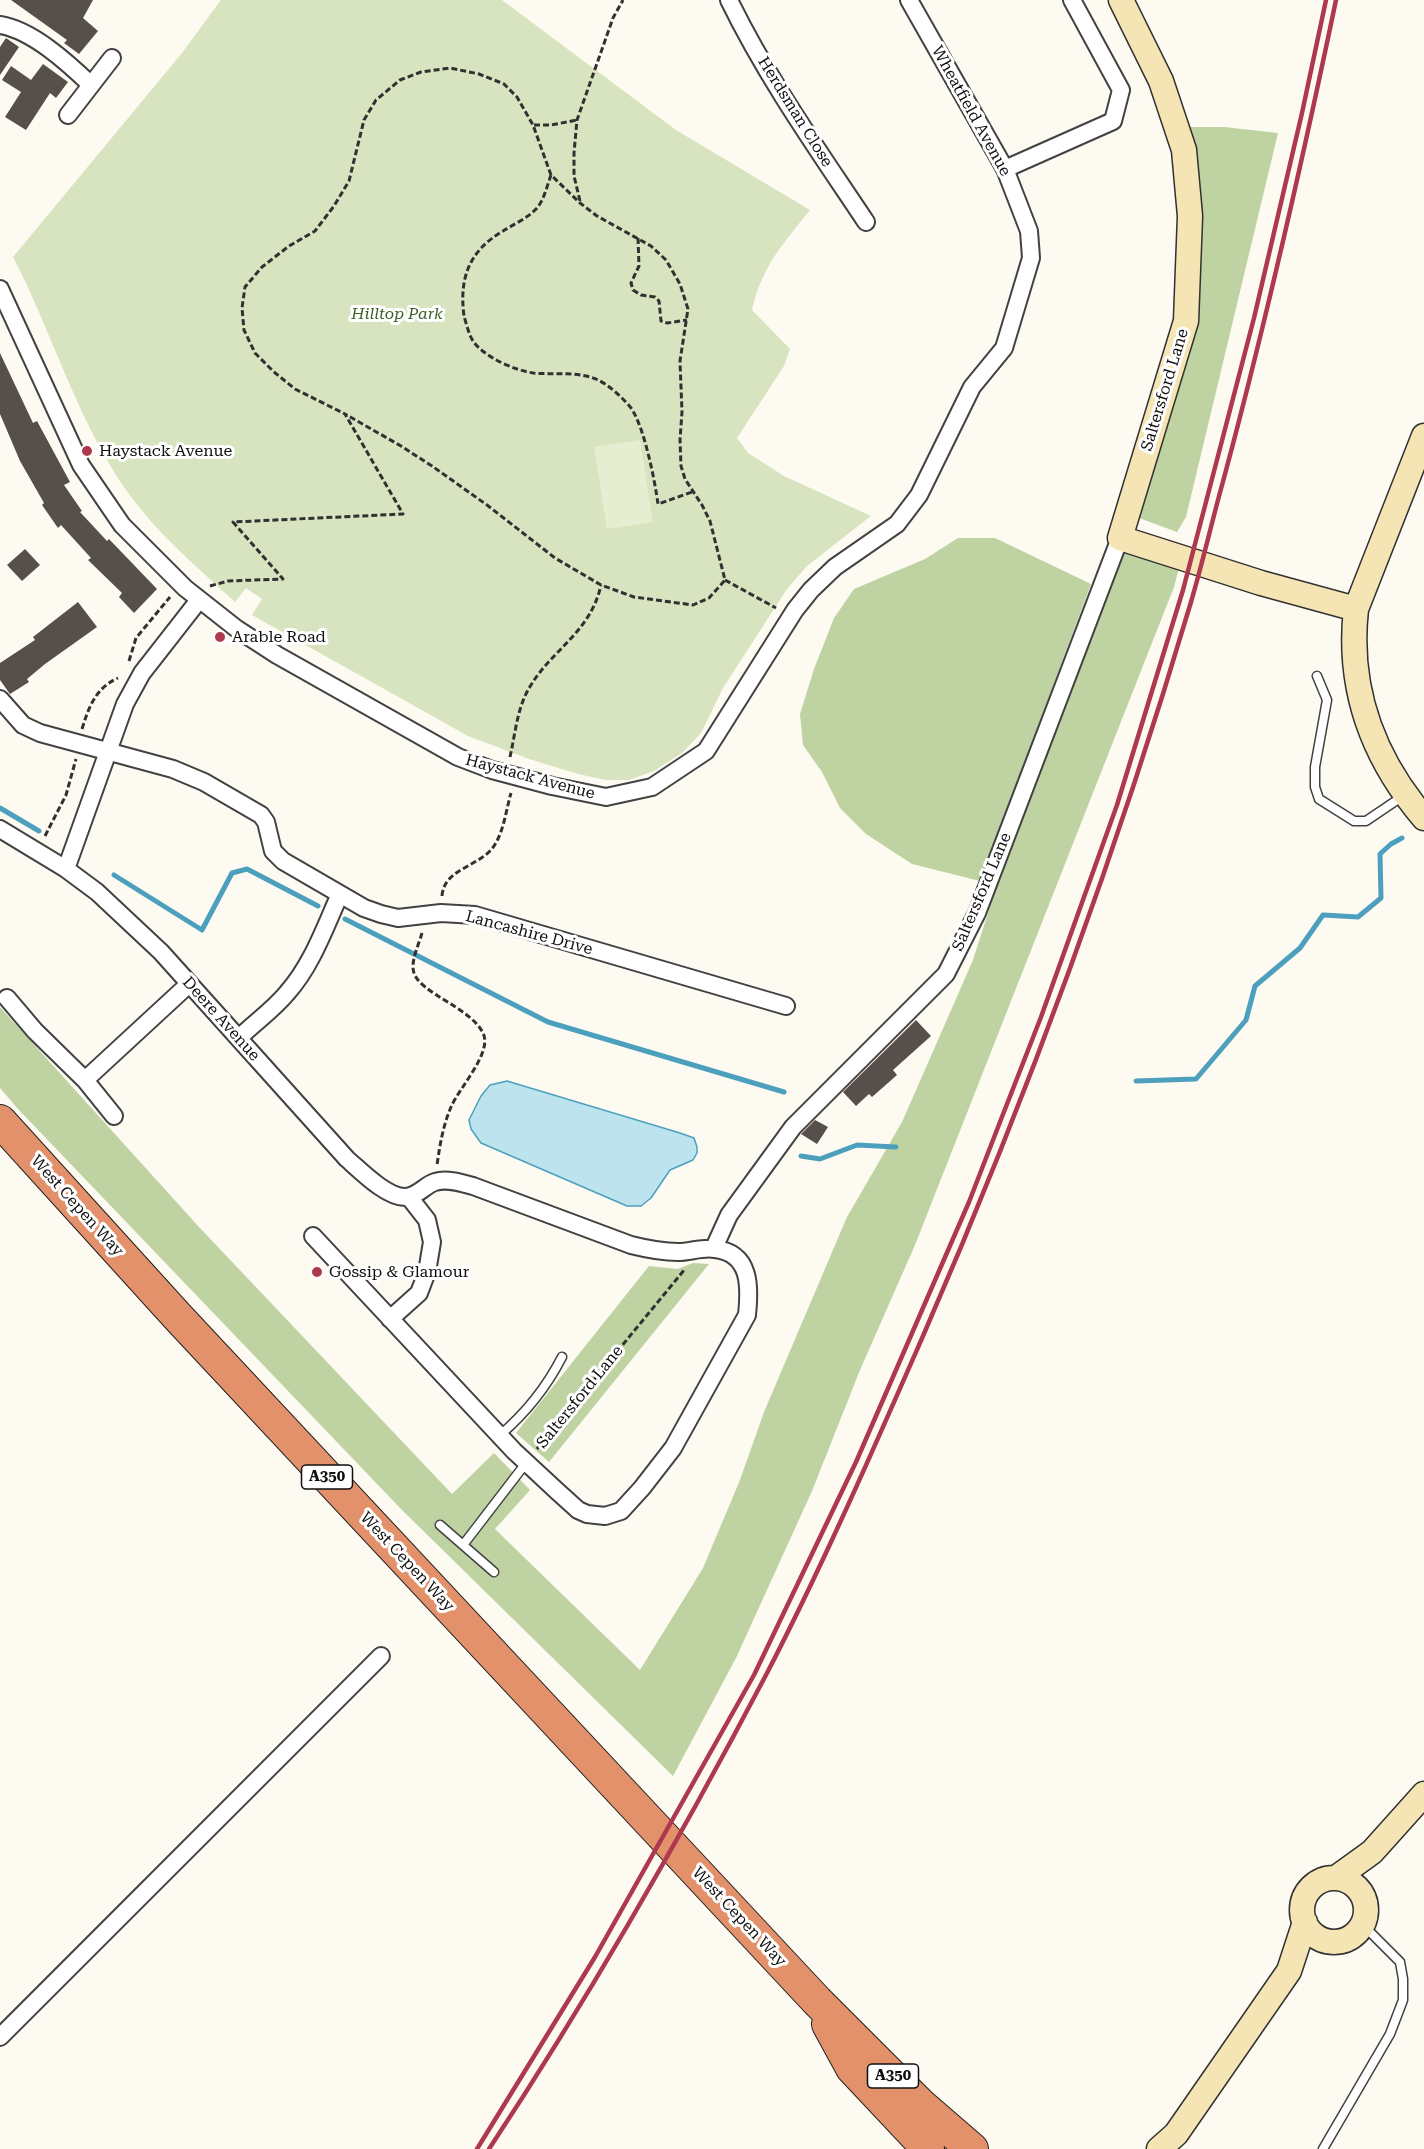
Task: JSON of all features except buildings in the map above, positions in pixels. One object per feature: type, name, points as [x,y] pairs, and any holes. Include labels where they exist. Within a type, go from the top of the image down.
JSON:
[{"type":"highway","name":"West Cepen Way","points":[[0,1121],[209,1350],[817,2001],[920,2104],[972,2149]]},
{"type":"highway","name":"West Cepen Way","points":[[817,2001],[852,2068],[928,2149]]},
{"type":"main road","name":"Saltersford Lane","points":[[1120,537],[1186,321],[1190,216],[1184,150],[1161,81],[1121,0]]},
{"type":"main road","points":[[1424,436],[1356,609],[1353,639],[1354,671],[1362,705],[1378,747],[1405,795],[1424,818]]},
{"type":"main road","points":[[1120,537],[1261,583],[1356,609]]},
{"type":"main road","points":[[1333,1942],[1316,1936],[1305,1922],[1303,1914],[1306,1896],[1318,1883],[1336,1878],[1372,1852],[1424,1794]]},
{"type":"main road","points":[[1359,1890],[1372,1852]]},
{"type":"main road","points":[[1289,1971],[1333,1942],[1351,1938],[1363,1925],[1366,1907],[1359,1890],[1353,1884],[1336,1878]]},
{"type":"main road","points":[[1170,2144],[1289,1971],[1305,1922]]},
{"type":"street","name":"Herdsman Close","points":[[729,0],[745,32],[809,137],[866,222]]},
{"type":"street","name":"Wheatfield Avenue","points":[[793,613],[811,590],[835,567],[897,524],[919,495],[972,387],[1004,348],[1031,258],[1029,231],[1005,169],[909,0]]},
{"type":"street","points":[[1005,169],[1113,121],[1121,90],[1072,0]]},
{"type":"street","points":[[0,25],[7,26],[38,42],[75,69],[91,85]]},
{"type":"street","points":[[68,115],[112,58]]},
{"type":"street","name":"Haystack Avenue","points":[[0,289],[85,472],[122,525],[199,600],[237,629],[277,655],[458,757],[511,775],[606,797],[651,787],[706,751],[793,613]]},
{"type":"street","name":"Saltersford Lane","points":[[705,1249],[793,1127],[946,974],[977,913],[1120,537]]},
{"type":"street","points":[[66,869],[125,704],[142,673],[199,600]]},
{"type":"street","name":"Lancashire Drive","points":[[0,699],[23,725],[40,733],[173,769],[204,782],[255,810],[266,822],[273,851],[283,861],[364,908],[398,918],[441,913],[475,915],[786,1006]]},
{"type":"street","name":"Deere Avenue","points":[[0,830],[66,869],[113,907],[161,952],[348,1159],[371,1181],[398,1196],[409,1197]]},
{"type":"street","points":[[238,1038],[286,994],[300,976],[312,956],[340,894]]},
{"type":"street","points":[[85,1080],[189,984]]},
{"type":"street","points":[[7,998],[35,1031],[85,1080],[114,1116]]},
{"type":"street","points":[[313,1236],[390,1318],[500,1435],[526,1462],[578,1510],[587,1514],[605,1516],[621,1511],[673,1448],[747,1315],[749,1295],[747,1276],[738,1258],[728,1251],[705,1249],[681,1252],[655,1251],[631,1245],[473,1186],[452,1181],[435,1182],[425,1190],[409,1197],[427,1220],[432,1242],[427,1272],[419,1293],[390,1318]]},
{"type":"street","points":[[0,2037],[381,1656]]},
{"type":"lane","points":[[1317,676],[1327,700],[1315,767],[1315,787],[1319,799],[1354,821],[1366,821],[1405,795]]},
{"type":"lane","points":[[500,1435],[524,1413],[538,1396],[562,1357]]},
{"type":"lane","name":"Saltersford Lane","points":[[463,1545],[526,1462]]},
{"type":"lane","points":[[440,1525],[494,1572]]},
{"type":"lane","points":[[1323,2149],[1390,2034],[1403,2000],[1400,1962],[1363,1925]]},
{"type":"path","points":[[580,203],[574,165],[577,120],[614,18],[623,0]]},
{"type":"path","points":[[725,580],[709,598],[693,605],[634,597],[601,585],[555,558],[487,505],[401,446],[295,389],[255,353],[244,330],[242,308],[245,287],[262,267],[289,246],[315,231],[334,206],[349,181],[364,120],[376,100],[400,80],[421,72],[450,68],[479,74],[504,84],[517,97],[533,124],[551,175],[597,216],[651,246],[666,260],[681,284],[688,309],[680,361],[681,466],[685,479],[710,521],[725,580],[793,613]]},
{"type":"path","points":[[533,124],[577,120]]},
{"type":"path","points":[[551,175],[539,206],[531,214],[483,245],[470,262],[462,282],[465,317],[473,341],[496,361],[531,373],[574,374],[597,380],[619,395],[633,410],[642,433],[654,478],[658,504],[692,492]]},
{"type":"path","points":[[638,238],[639,266],[633,277],[633,290],[641,295],[655,297],[659,301],[661,321],[667,323],[687,320]]},
{"type":"path","points":[[208,586],[228,582],[283,579],[233,522],[403,514],[345,414]]},
{"type":"path","points":[[441,913],[442,892],[448,880],[481,859],[494,847],[501,830],[519,716],[527,691],[546,663],[575,636],[590,615],[601,585]]},
{"type":"path","points":[[419,943],[413,967],[414,975],[422,984],[469,1015],[484,1033],[485,1047],[452,1104],[441,1132],[435,1182]]},
{"type":"path","name":"Saltersford Lane","points":[[526,1462],[705,1249]]},
{"type":"green space","name":"Hilltop Park","points":[[221,0],[502,0],[676,130],[810,210],[775,256],[756,294],[752,310],[790,349],[784,366],[737,438],[748,453],[784,476],[871,516],[807,566],[787,589],[723,688],[701,733],[682,753],[654,771],[629,780],[606,780],[529,759],[468,736],[252,615],[262,599],[246,588],[235,602],[176,547],[149,518],[124,487],[107,460],[78,403],[13,257],[182,53]]},
{"type":"green space","points":[[1189,127],[1224,127],[1278,133],[1186,517],[1177,532],[1139,518],[1184,366],[1200,256],[1201,201]]},
{"type":"green space","points":[[640,440],[653,522],[607,529],[594,447]]},
{"type":"green space","points":[[958,538],[995,538],[1091,584],[980,881],[912,864],[866,834],[840,808],[822,772],[803,745],[800,714],[814,669],[834,618],[854,589],[925,559]]},
{"type":"green space","points":[[1122,550],[1179,568],[1174,587],[915,1245],[860,1370],[812,1491],[736,1658],[673,1776],[402,1510],[18,1109],[0,1088],[0,1007],[199,1227],[452,1494],[494,1453],[530,1490],[495,1529],[640,1670],[703,1568],[740,1480],[764,1412],[847,1217],[902,1122],[973,960],[997,885]]},
{"type":"green space","points":[[693,1263],[709,1264],[549,1462],[516,1433],[649,1266],[678,1269]]},
{"type":"water","points":[[507,1081],[694,1138],[697,1153],[693,1160],[670,1170],[651,1198],[641,1206],[627,1206],[481,1143],[471,1129],[469,1120],[481,1096],[490,1085]]},
{"type":"waterway","points":[[0,808],[39,831]]},
{"type":"waterway","points":[[1136,1081],[1196,1079],[1246,1020],[1255,986],[1300,948],[1323,915],[1358,917],[1381,898],[1380,854],[1402,838]]},
{"type":"waterway","points":[[114,875],[202,930],[232,873],[247,869],[318,906]]},
{"type":"waterway","points":[[345,919],[548,1022],[784,1092]]},
{"type":"waterway","points":[[801,1156],[820,1159],[857,1145],[896,1147]]},
{"type":"railway","points":[[477,2149],[595,1957],[754,1675],[856,1462],[969,1202],[1041,1017],[1117,805],[1183,590],[1254,318],[1326,0]]},
{"type":"railway","points":[[489,2149],[599,1975],[634,1915],[701,1796],[808,1592],[923,1336],[1034,1065],[1133,789],[1191,602],[1266,314],[1336,0]]},
{"type":"place","name":"Haystack Avenue","points":[[87,451]]},
{"type":"place","name":"Arable Road","points":[[220,637]]},
{"type":"place","name":"Gossip & Glamour","points":[[317,1272]]}]
